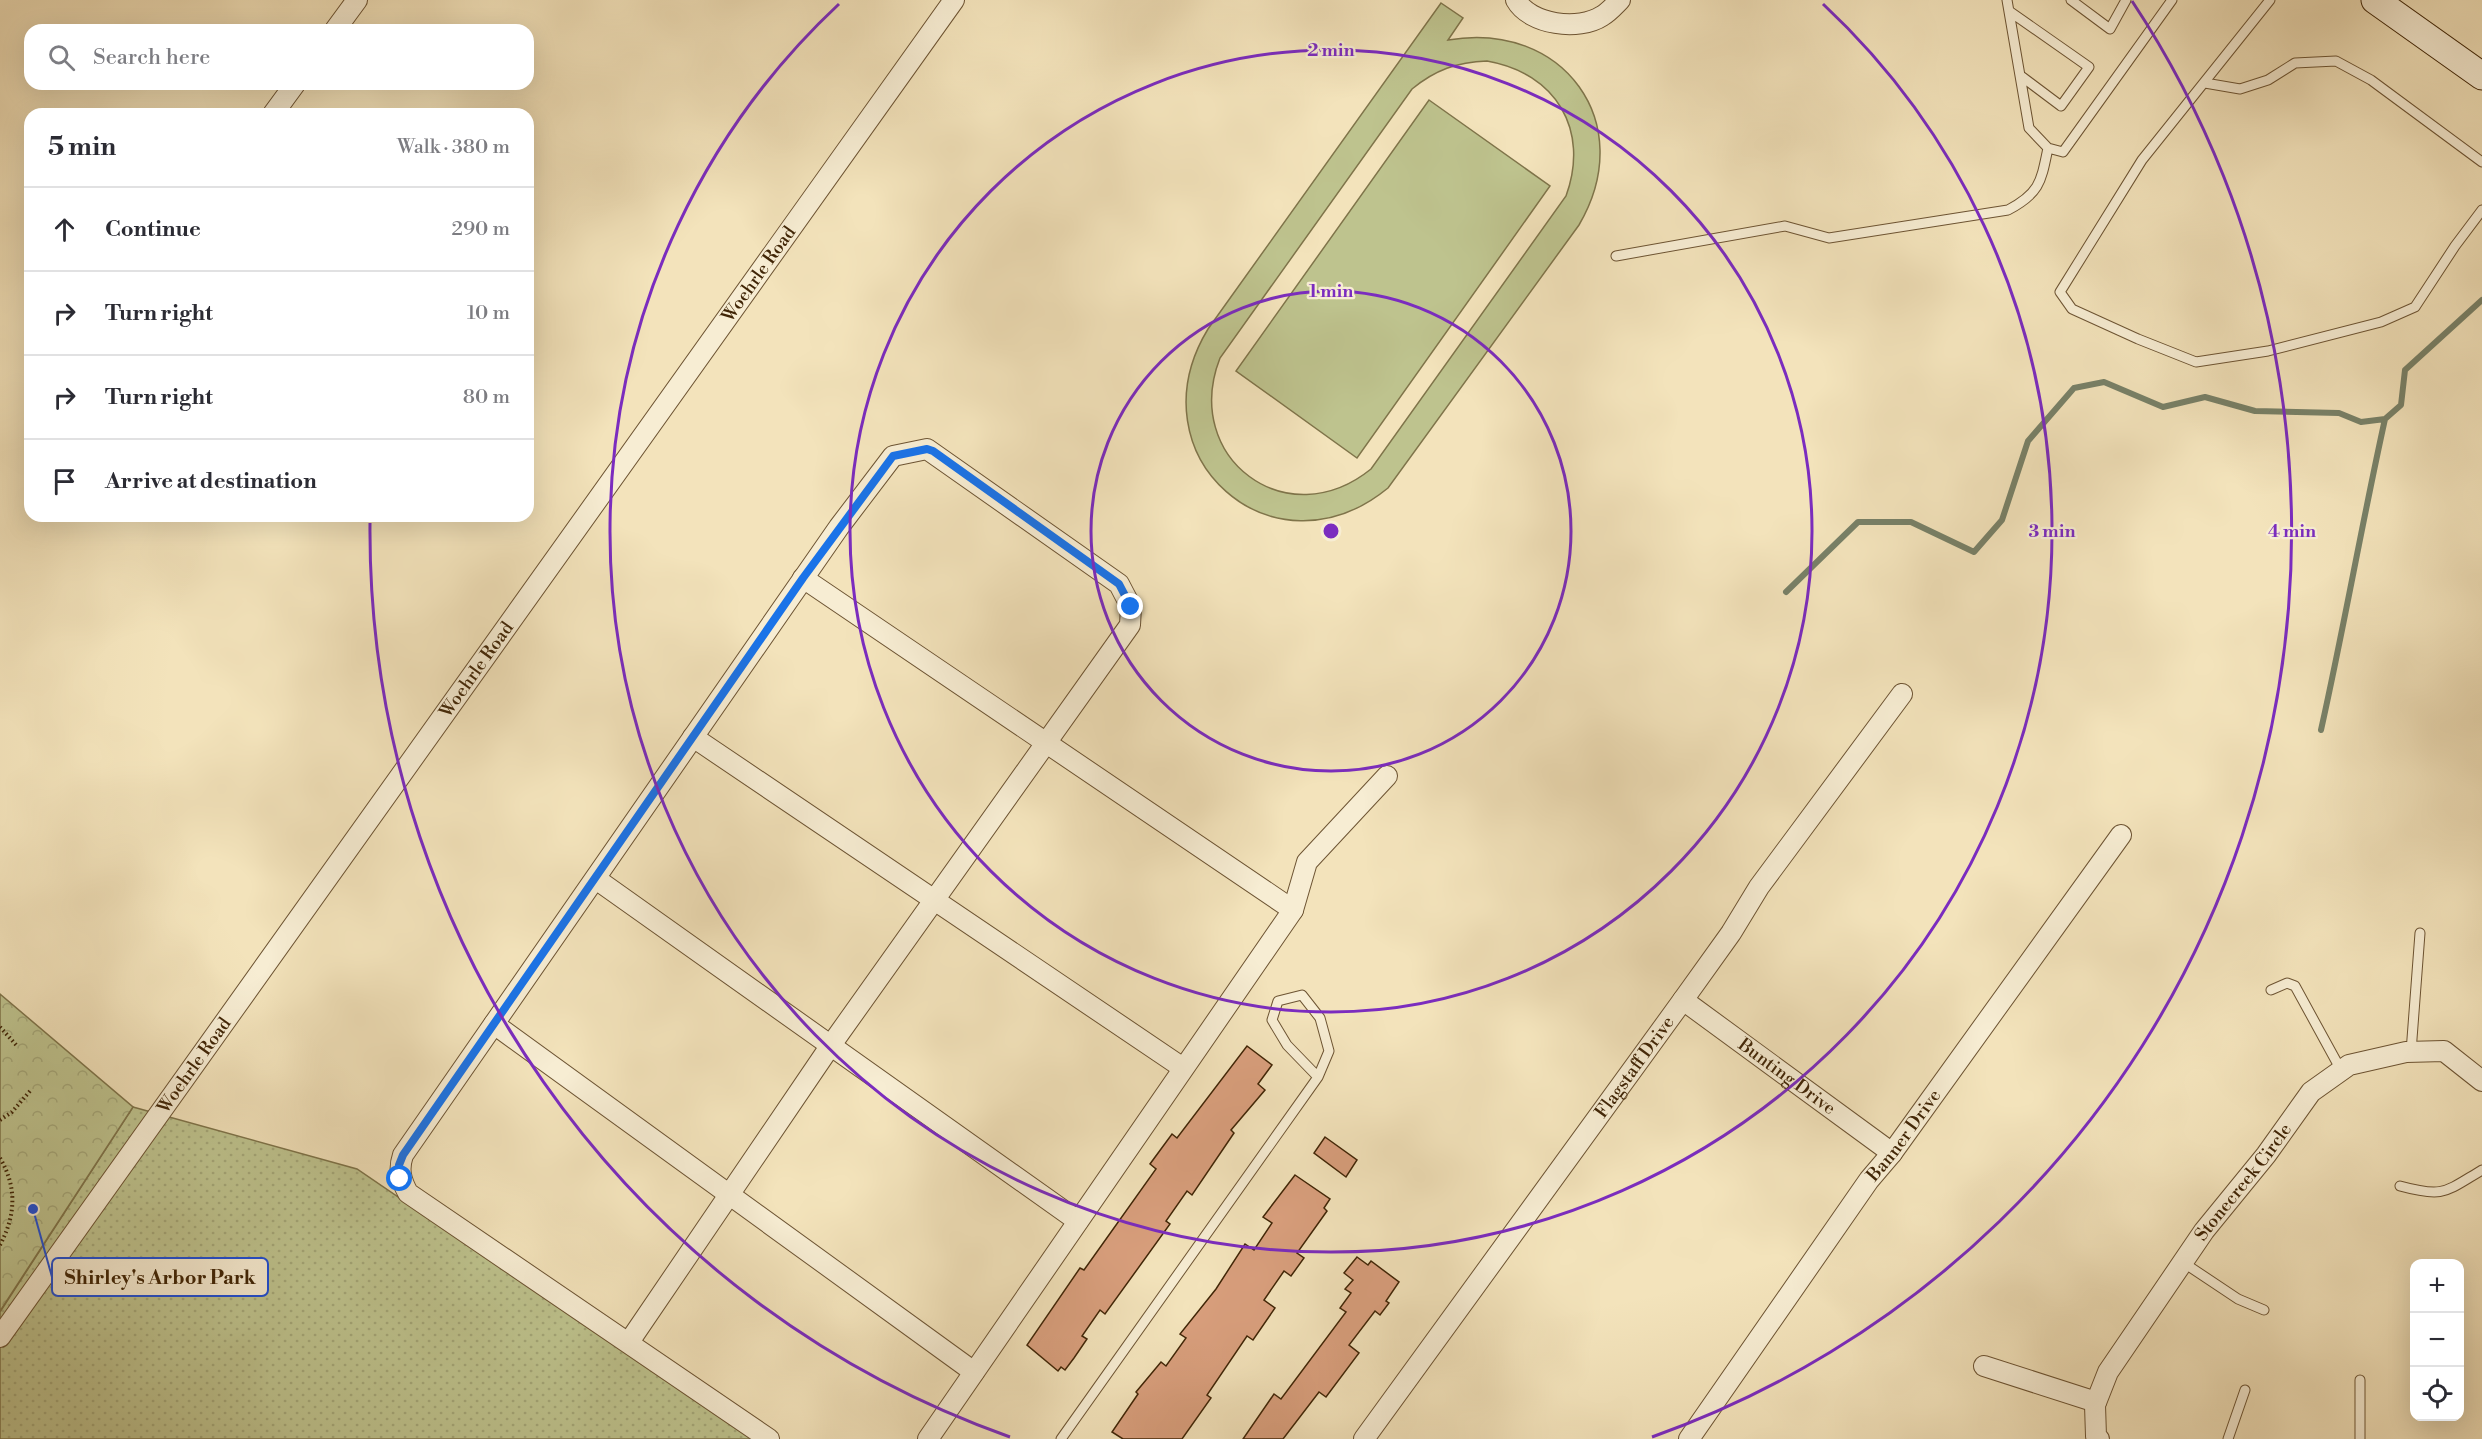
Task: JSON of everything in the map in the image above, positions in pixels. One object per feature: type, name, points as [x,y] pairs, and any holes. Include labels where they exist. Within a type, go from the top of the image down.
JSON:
[{"type":"main road","points":[[2375,0],[2482,76]]},
{"type":"street","points":[[339,24],[357,0]]},
{"type":"street","name":"Woehrle Road","points":[[0,1337],[954,0]]},
{"type":"street","points":[[1516,0],[1521,9],[1537,18],[1571,25],[1602,17],[1620,0]]},
{"type":"street","points":[[277,108],[291,90]]},
{"type":"street","points":[[629,1342],[728,1193],[1130,625],[1131,607],[1119,584],[933,451],[927,449],[893,456],[803,578],[403,1155],[399,1165],[400,1179],[408,1193],[769,1439]]},
{"type":"street","points":[[803,578],[1293,910]]},
{"type":"street","name":"Flagstaff Drive","points":[[1364,1439],[1731,933],[1759,887],[1902,694]]},
{"type":"street","points":[[693,737],[1183,1068]]},
{"type":"street","points":[[928,1439],[1293,910],[1308,862],[1387,776]]},
{"type":"street","name":"Banner Drive","points":[[1689,1439],[1869,1180],[1892,1153],[2121,835]]},
{"type":"street","points":[[596,879],[1078,1221]]},
{"type":"street","name":"Bunting Drive","points":[[1683,1000],[1892,1153]]},
{"type":"street","points":[[494,1024],[974,1372]]},
{"type":"street","name":"Stonecreek Circle","points":[[2095,1438],[2096,1402],[2108,1372],[2204,1232],[2266,1155],[2311,1092],[2349,1065],[2411,1052],[2444,1051],[2482,1081]]},
{"type":"street","points":[[1984,1366],[2096,1402]]},
{"type":"lane","points":[[2007,0],[2029,128],[2048,148],[2063,152],[2172,0]]},
{"type":"lane","points":[[2071,0],[2110,29],[2126,0]]},
{"type":"lane","points":[[2270,0],[2142,160],[2060,292],[2072,309],[2196,362],[2268,351],[2381,322],[2415,307],[2482,210]]},
{"type":"lane","points":[[2009,11],[2089,67],[2061,106],[2021,76]]},
{"type":"lane","points":[[2205,83],[2240,89],[2268,80],[2295,63],[2336,61],[2371,80],[2482,162]]},
{"type":"lane","points":[[1616,256],[1785,226],[1829,238],[2008,210],[2028,199],[2041,182],[2048,148]]},
{"type":"lane","points":[[2411,1052],[2420,933]]},
{"type":"lane","points":[[2271,990],[2287,983],[2295,986],[2341,1070]]},
{"type":"lane","points":[[1061,1439],[1318,1077],[1329,1051],[1320,1018],[1302,995],[1278,1000],[1272,1020],[1287,1045],[1318,1077]]},
{"type":"lane","points":[[2400,1186],[2423,1193],[2443,1192],[2482,1170]]},
{"type":"lane","points":[[2184,1263],[2238,1299],[2264,1310]]},
{"type":"lane","points":[[2360,1380],[2360,1439]]},
{"type":"lane","points":[[2228,1439],[2245,1390]]},
{"type":"path","points":[[0,1027],[18,1047]]},
{"type":"path","points":[[0,1120],[17,1107],[30,1091]]},
{"type":"path","points":[[0,1158],[10,1175],[13,1194],[12,1214],[0,1245]]},
{"type":"green space","points":[[1441,3],[1463,18],[1448,40],[1489,38],[1525,46],[1556,63],[1579,87],[1594,116],[1600,150],[1595,187],[1579,225],[1388,488],[1344,513],[1301,521],[1260,512],[1226,491],[1201,460],[1187,421],[1189,376],[1208,329]],"holes":[[[1487,61],[1511,68],[1532,78],[1549,92],[1561,108],[1570,127],[1573,149],[1572,172],[1566,196],[1371,469],[1339,488],[1306,494],[1276,490],[1249,476],[1228,455],[1215,427],[1212,394],[1220,358],[1412,89],[1438,72],[1466,63]]]},
{"type":"green space","points":[[1429,100],[1550,186],[1357,458],[1236,371]]},
{"type":"green space","points":[[0,994],[133,1107],[0,1311]]},
{"type":"green space","points":[[133,1107],[357,1169],[753,1439],[0,1439],[0,1312]]},
{"type":"building","points":[[1247,1046],[1272,1065],[1258,1084],[1265,1090],[1231,1130],[1234,1133],[1192,1195],[1187,1191],[1166,1221],[1170,1224],[1105,1314],[1100,1310],[1082,1336],[1087,1339],[1074,1358],[1065,1370],[1061,1367],[1058,1371],[1027,1345],[1080,1268],[1084,1270],[1156,1169],[1150,1164],[1172,1134],[1177,1138]]},
{"type":"building","points":[[1325,1137],[1357,1160],[1346,1177],[1314,1153]]},
{"type":"building","points":[[1295,1175],[1330,1199],[1324,1208],[1327,1211],[1297,1253],[1304,1258],[1291,1276],[1284,1271],[1264,1300],[1275,1308],[1253,1340],[1247,1336],[1207,1395],[1211,1398],[1182,1439],[1123,1439],[1112,1432],[1138,1394],[1136,1392],[1161,1362],[1166,1366],[1186,1338],[1180,1334],[1216,1289],[1245,1244],[1254,1250],[1272,1223],[1263,1217]]},
{"type":"building","points":[[1357,1257],[1368,1265],[1371,1261],[1399,1282],[1386,1301],[1389,1303],[1380,1315],[1375,1311],[1349,1345],[1359,1353],[1326,1397],[1319,1392],[1283,1439],[1243,1439],[1274,1394],[1281,1399],[1346,1312],[1340,1308],[1351,1293],[1345,1289],[1353,1280],[1344,1273]]},
{"type":"waterway","points":[[1786,592],[1858,522],[1911,522],[1974,552],[2002,520],[2028,441],[2074,388],[2104,382],[2163,407],[2205,397],[2255,411],[2339,413],[2361,422],[2385,419],[2401,405],[2405,370],[2482,300]]},
{"type":"waterway","points":[[2321,730],[2385,419]]},
{"type":"place","name":"Shirley's Arbor Park","points":[[33,1209]]},
{"type":"route","points":[[400,1179],[399,1165],[403,1155],[803,578],[893,456],[927,449],[933,451],[1119,584],[1131,607]]}]
